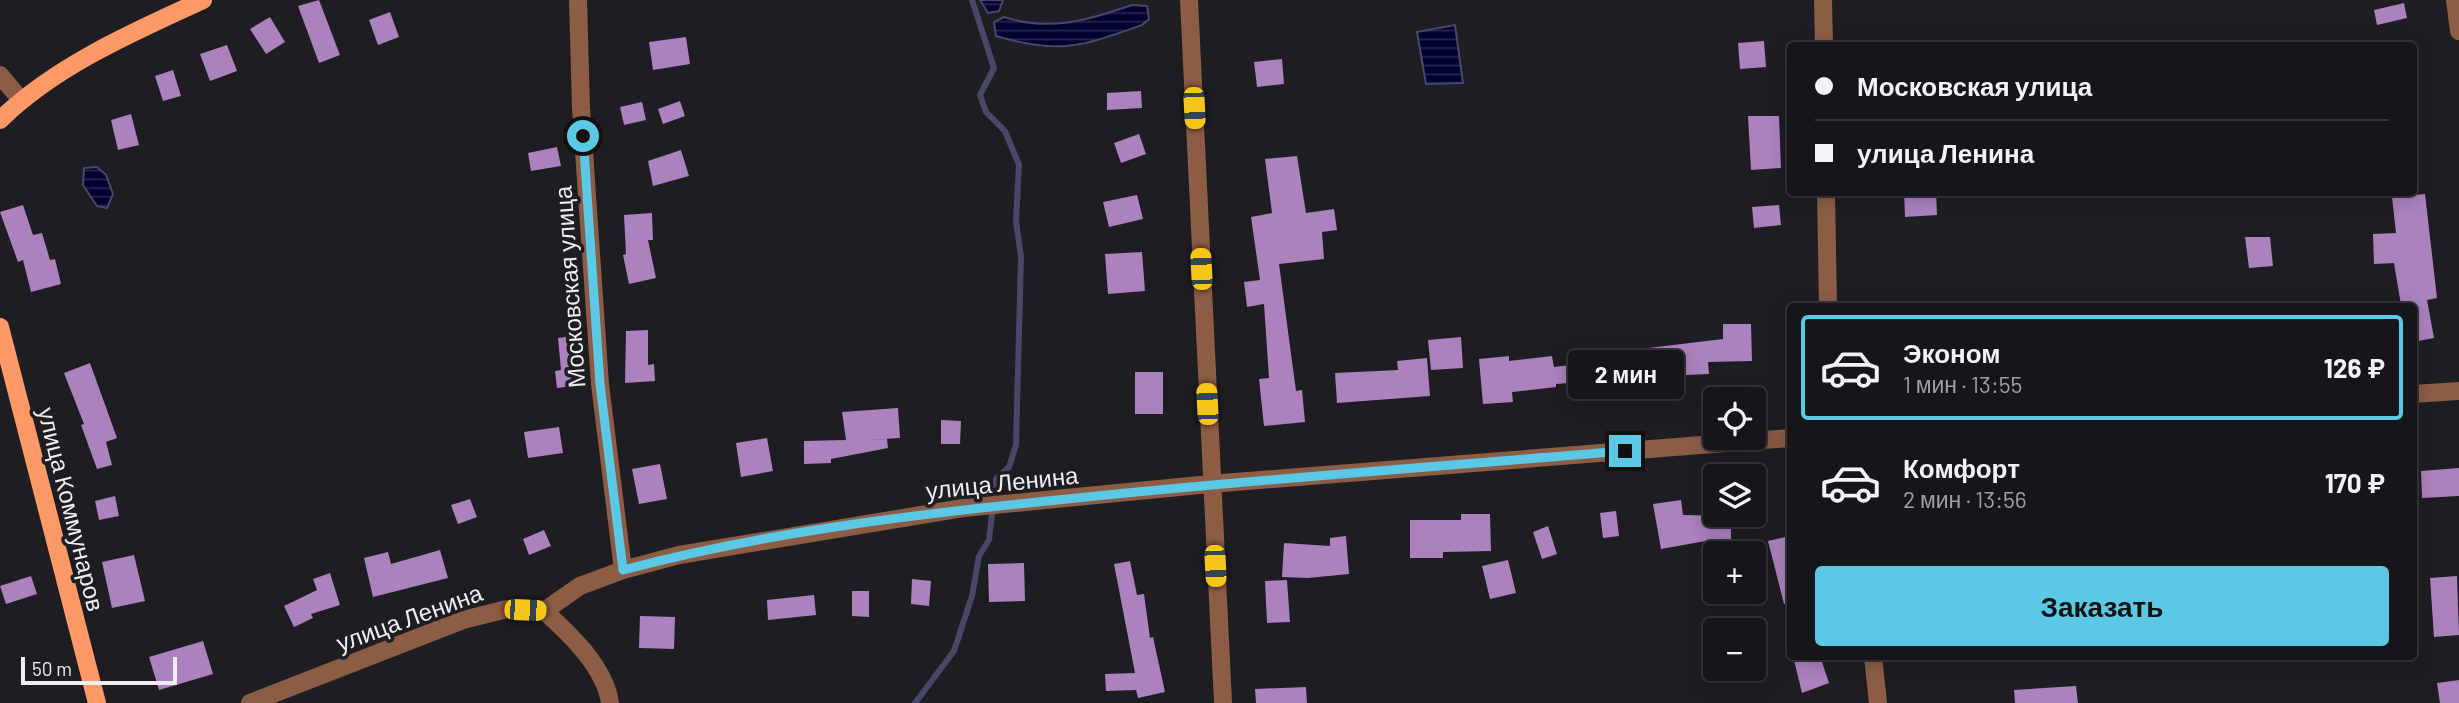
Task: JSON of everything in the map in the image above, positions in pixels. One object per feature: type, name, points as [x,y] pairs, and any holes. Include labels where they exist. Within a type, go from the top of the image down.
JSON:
[{"type":"main road","points":[[0,120],[21,100],[124,37],[203,0]]},
{"type":"main road","name":"улица Коммунаров","points":[[0,327],[97,703]]},
{"type":"street","name":"Московская улица","points":[[578,0],[581,108],[600,384],[623,570]]},
{"type":"street","points":[[1189,0],[1210,484],[1223,703]]},
{"type":"street","points":[[1823,0],[1824,42]]},
{"type":"street","points":[[2455,0],[2459,31]]},
{"type":"street","points":[[0,75],[21,100]]},
{"type":"street","points":[[1826,196],[1828,303]]},
{"type":"street","points":[[2417,394],[2459,391]]},
{"type":"street","name":"улица Ленина","points":[[250,703],[463,620],[507,609],[544,611],[580,586],[623,570],[679,555],[963,508],[1210,484],[1787,438]]},
{"type":"street","points":[[544,611],[568,632],[597,672],[610,703]]},
{"type":"street","points":[[1873,660],[1878,703]]},
{"type":"shaded area","points":[[980,0],[1003,0],[999,11],[988,13]]},
{"type":"shaded area","points":[[1132,5],[1147,6],[1149,19],[1142,25],[1086,43],[1070,46],[1037,45],[996,36],[994,22],[1004,17],[1037,24],[1053,24],[1084,19]]},
{"type":"shaded area","points":[[1455,25],[1463,83],[1426,84],[1417,32]]},
{"type":"shaded area","points":[[97,167],[106,175],[113,194],[107,208],[97,206],[83,185],[84,168]]},
{"type":"building","points":[[319,0],[340,55],[319,63],[298,6]]},
{"type":"building","points":[[2404,3],[2407,18],[2377,25],[2374,10]]},
{"type":"building","points":[[390,12],[399,37],[378,45],[369,20]]},
{"type":"building","points":[[270,17],[285,42],[266,54],[250,29]]},
{"type":"building","points":[[686,37],[690,64],[653,70],[649,42]]},
{"type":"building","points":[[1764,41],[1766,67],[1740,69],[1738,43]]},
{"type":"building","points":[[227,45],[237,71],[210,81],[200,54]]},
{"type":"building","points":[[1282,59],[1284,84],[1257,87],[1254,62]]},
{"type":"building","points":[[173,70],[181,96],[163,101],[155,76]]},
{"type":"building","points":[[1141,91],[1142,108],[1107,110],[1107,93]]},
{"type":"building","points":[[680,101],[685,116],[663,124],[658,109]]},
{"type":"building","points":[[642,102],[646,120],[624,125],[620,107]]},
{"type":"building","points":[[131,114],[139,145],[118,150],[111,120]]},
{"type":"building","points":[[1748,116],[1779,116],[1781,168],[1751,170]]},
{"type":"building","points":[[1139,134],[1146,154],[1121,163],[1114,143]]},
{"type":"building","points":[[557,147],[561,166],[531,171],[528,153]]},
{"type":"building","points":[[681,150],[689,176],[653,186],[648,161]]},
{"type":"building","points":[[1297,156],[1306,213],[1334,209],[1337,230],[1322,232],[1324,259],[1279,264],[1296,391],[1302,390],[1305,422],[1264,426],[1259,379],[1269,378],[1264,304],[1247,307],[1244,282],[1260,280],[1251,217],[1272,213],[1265,159]]},
{"type":"building","points":[[2425,194],[2437,298],[2427,300],[2434,338],[2417,341],[2417,303],[2401,303],[2394,263],[2374,264],[2373,234],[2396,233],[2392,197]]},
{"type":"building","points":[[1137,195],[1143,219],[1109,227],[1103,202]]},
{"type":"building","points":[[1904,196],[1936,196],[1937,215],[1905,217]]},
{"type":"building","points":[[23,205],[33,235],[42,233],[50,260],[55,259],[61,284],[31,292],[23,260],[18,262],[0,212]]},
{"type":"building","points":[[1779,205],[1781,225],[1754,228],[1752,207]]},
{"type":"building","points":[[652,213],[653,240],[648,240],[656,278],[629,284],[623,255],[626,254],[624,215]]},
{"type":"building","points":[[2245,237],[2270,237],[2273,266],[2249,268]]},
{"type":"building","points":[[1142,252],[1145,291],[1108,294],[1105,254]]},
{"type":"building","points":[[1723,324],[1751,324],[1752,361],[1708,362],[1709,374],[1643,377],[1640,349],[1723,339]]},
{"type":"building","points":[[648,330],[648,365],[654,364],[655,381],[625,383],[626,331]]},
{"type":"building","points":[[582,335],[583,354],[578,354],[582,385],[557,388],[555,371],[561,370],[558,338]]},
{"type":"building","points":[[1461,337],[1463,368],[1431,370],[1428,340]]},
{"type":"building","points":[[1509,356],[1509,361],[1552,356],[1554,367],[1603,361],[1605,380],[1556,384],[1556,387],[1512,392],[1513,402],[1483,404],[1479,359]]},
{"type":"building","points":[[1427,358],[1430,396],[1337,403],[1335,373],[1398,370],[1397,361]]},
{"type":"building","points":[[90,363],[117,438],[106,442],[112,465],[97,469],[81,425],[84,424],[64,373]]},
{"type":"building","points":[[1135,372],[1163,372],[1163,414],[1135,414]]},
{"type":"building","points":[[898,408],[900,438],[868,440],[887,439],[888,448],[831,459],[831,463],[804,464],[804,441],[846,440],[842,412]]},
{"type":"building","points":[[941,420],[961,421],[960,444],[941,444]]},
{"type":"building","points":[[559,427],[563,453],[528,458],[524,432]]},
{"type":"building","points":[[767,438],[773,471],[741,477],[736,443]]},
{"type":"building","points":[[660,464],[667,499],[639,504],[632,469]]},
{"type":"building","points":[[2459,468],[2459,496],[2422,498],[2421,471]]},
{"type":"building","points":[[115,496],[119,516],[99,520],[95,501]]},
{"type":"building","points":[[470,499],[477,517],[458,524],[451,505]]},
{"type":"building","points":[[1681,500],[1683,515],[1703,515],[1703,527],[1731,527],[1731,541],[1711,540],[1661,549],[1653,504]]},
{"type":"building","points":[[1616,511],[1619,536],[1603,538],[1600,513]]},
{"type":"building","points":[[1461,514],[1490,514],[1491,551],[1443,552],[1443,558],[1410,558],[1410,520],[1461,520]]},
{"type":"building","points":[[1548,526],[1557,554],[1542,559],[1533,532]]},
{"type":"building","points":[[544,530],[551,546],[529,555],[523,539]]},
{"type":"building","points":[[1346,536],[1349,574],[1308,578],[1282,577],[1284,543],[1330,546],[1330,538]]},
{"type":"building","points":[[1787,537],[1787,604],[1784,604],[1768,541]]},
{"type":"building","points":[[440,550],[448,578],[373,597],[364,558],[388,552],[391,564]]},
{"type":"building","points":[[134,555],[145,601],[112,608],[102,562]]},
{"type":"building","points":[[1508,560],[1516,593],[1490,599],[1482,566]]},
{"type":"building","points":[[1130,561],[1137,595],[1144,594],[1150,638],[1153,637],[1165,692],[1138,698],[1136,690],[1106,691],[1105,674],[1135,673],[1114,564]]},
{"type":"building","points":[[1024,563],[1025,601],[989,602],[988,564]]},
{"type":"building","points":[[330,573],[340,605],[311,614],[313,618],[294,627],[284,606],[317,590],[313,579]]},
{"type":"building","points":[[31,576],[37,594],[6,604],[0,586]]},
{"type":"building","points":[[2457,576],[2459,635],[2434,637],[2430,578]]},
{"type":"building","points":[[912,579],[931,581],[929,606],[911,604]]},
{"type":"building","points":[[1287,580],[1290,622],[1267,623],[1265,581]]},
{"type":"building","points":[[852,591],[869,591],[869,617],[852,616]]},
{"type":"building","points":[[814,595],[816,615],[768,620],[767,600]]},
{"type":"building","points":[[640,616],[675,617],[674,649],[639,648]]},
{"type":"building","points":[[203,641],[213,674],[159,690],[149,657]]},
{"type":"building","points":[[1794,660],[1821,660],[1829,683],[1802,693]]},
{"type":"building","points":[[2459,680],[2459,703],[2440,703],[2437,683]]},
{"type":"building","points":[[2076,686],[2078,703],[2015,703],[2014,690]]},
{"type":"building","points":[[1306,687],[1307,703],[1256,703],[1255,689]]},
{"type":"waterway","points":[[915,703],[954,651],[972,596],[979,556],[989,540],[996,479],[1009,467],[1016,445],[1021,257],[1016,221],[1019,165],[1005,131],[986,112],[980,95],[994,68],[972,0]]},
{"type":"route","points":[[583,136],[600,384],[623,570],[679,555],[963,508],[1210,484],[1625,451]]}]
